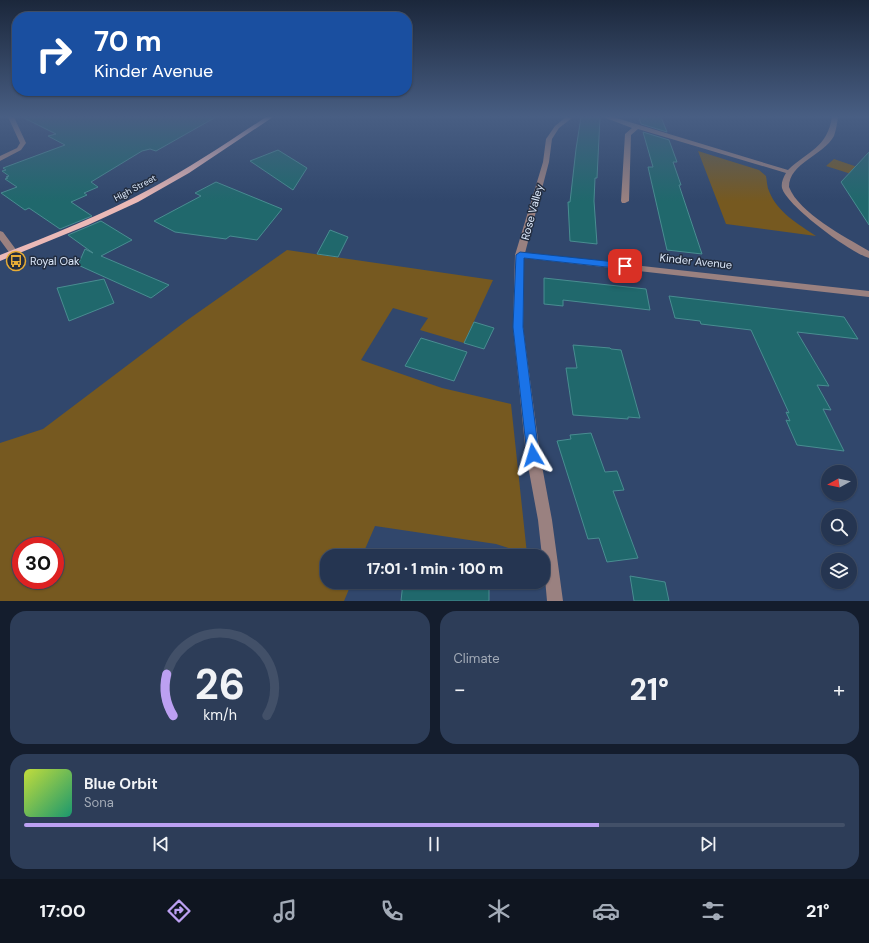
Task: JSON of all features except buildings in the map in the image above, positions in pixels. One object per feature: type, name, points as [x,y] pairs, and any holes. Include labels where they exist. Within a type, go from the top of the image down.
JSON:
[{"type":"main road","name":"High Street","points":[[0,258],[107,214],[136,200],[226,145]]},
{"type":"street","points":[[0,159],[19,150],[22,145]]},
{"type":"street","name":"Rose Valley","points":[[548,145],[546,162],[520,255],[518,327],[533,455],[545,520],[555,601]]},
{"type":"street","points":[[625,201],[628,145]]},
{"type":"street","points":[[699,145],[790,172]]},
{"type":"street","points":[[824,145],[790,172],[785,181],[786,189],[795,202],[811,218],[869,255]]},
{"type":"street","points":[[0,234],[14,253]]},
{"type":"street","name":"Kinder Avenue","points":[[520,255],[869,294]]},
{"type":"shaded area","points":[[698,151],[759,170],[766,176],[768,189],[777,205],[789,217],[816,236],[726,224]]},
{"type":"shaded area","points":[[834,159],[869,171],[867,179],[826,166]]},
{"type":"shaded area","points":[[287,250],[493,280],[464,343],[420,330],[428,318],[393,308],[361,360],[442,388],[511,404],[526,549],[512,549],[496,544],[375,526],[365,549],[320,549],[320,589],[349,589],[344,601],[0,601],[0,443],[43,429],[186,321]]},
{"type":"place","name":"Royal Oak","points":[[16,261]]},
{"type":"route","points":[[533,455],[518,327],[520,255],[625,266]]}]
